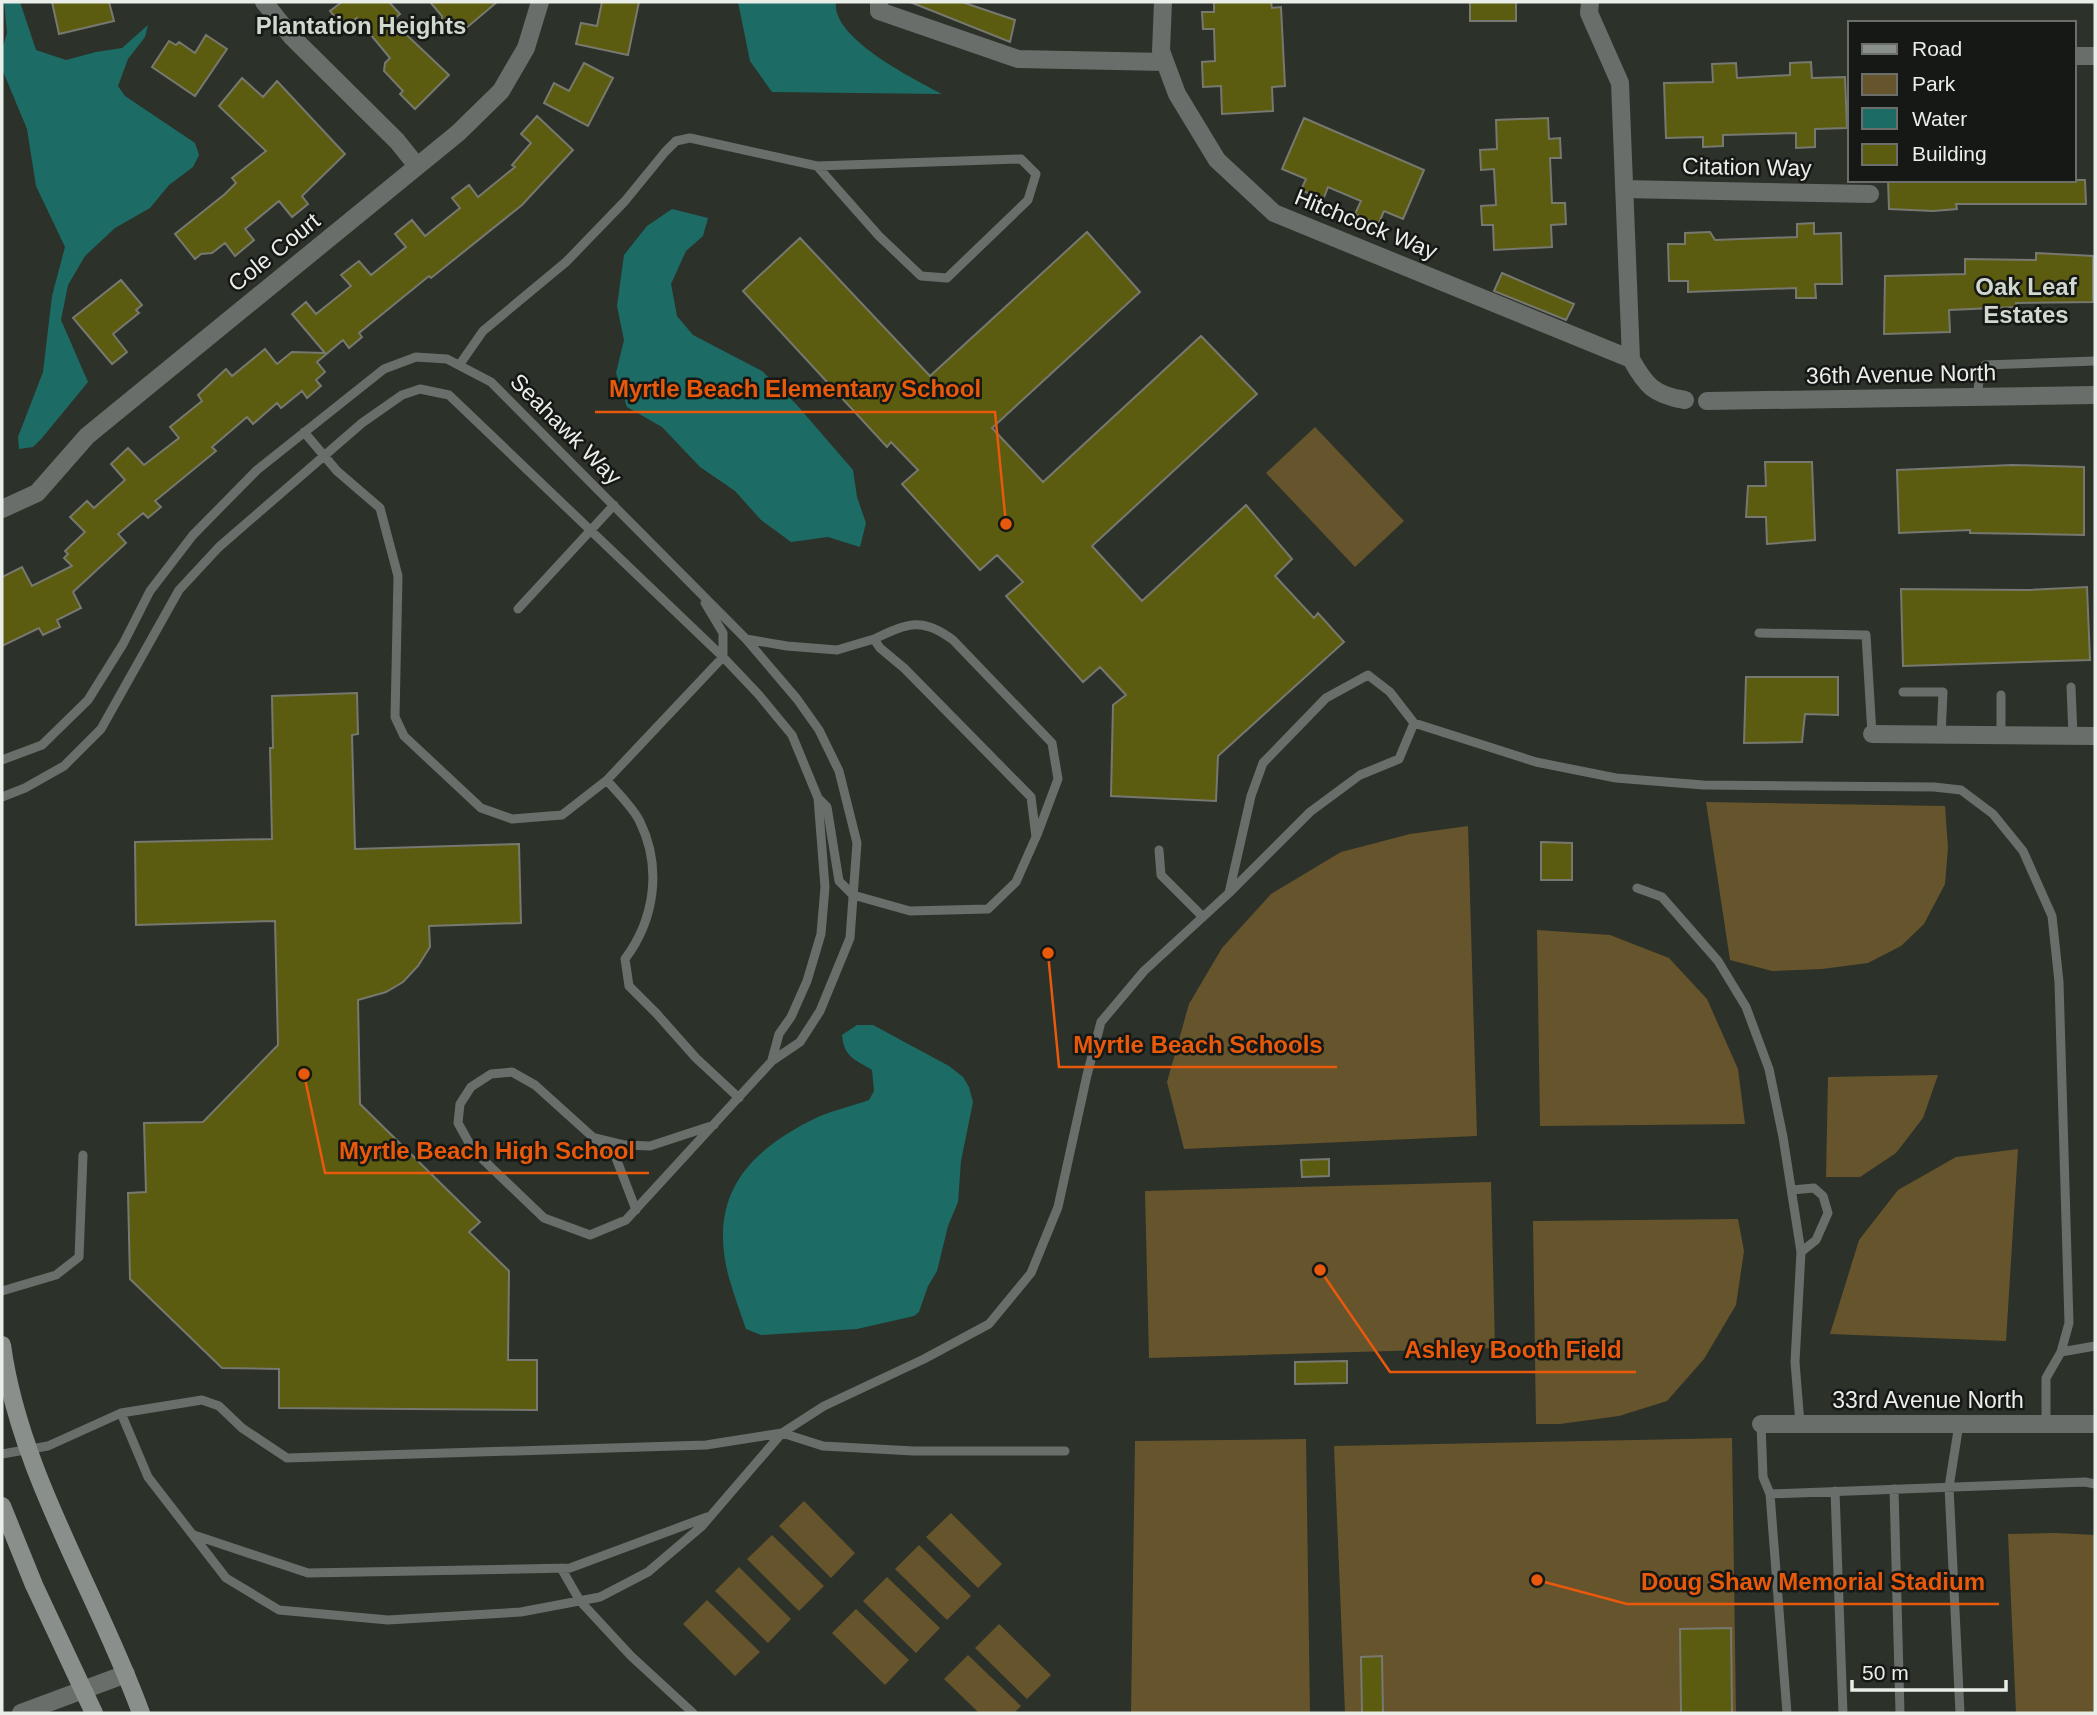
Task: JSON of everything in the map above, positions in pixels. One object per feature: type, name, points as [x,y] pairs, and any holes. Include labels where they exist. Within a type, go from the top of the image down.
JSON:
[{"type":"main road","points":[[2,1345],[4,1365],[28,1450],[141,1713]]},
{"type":"main road","points":[[2,1506],[34,1585],[94,1713]]},
{"type":"street","points":[[250,2],[267,4],[291,36],[397,141],[417,166]]},
{"type":"street","name":"Cole Court","points":[[2,509],[37,493],[87,436],[458,133],[501,91],[526,48],[540,2]]},
{"type":"street","points":[[879,2],[879,11],[1018,59],[1165,62]]},
{"type":"street","name":"Hitchcock Way","points":[[1163,2],[1161,51],[1177,94],[1217,160],[1274,213],[1631,359]]},
{"type":"street","points":[[1590,2],[1589,13],[1620,83],[1631,359],[1643,382],[1667,397],[1685,400]]},
{"type":"street","points":[[2076,57],[2095,56]]},
{"type":"street","name":"Citation Way","points":[[1624,189],[1870,194]]},
{"type":"street","name":"36th Avenue North","points":[[1707,401],[2095,396]]},
{"type":"street","points":[[1872,734],[2095,736]]},
{"type":"street","name":"33rd Avenue North","points":[[1761,1424],[2095,1424]]},
{"type":"street","points":[[21,1713],[126,1674]]},
{"type":"lane","points":[[460,364],[483,331],[566,262],[625,201],[676,141],[690,138],[817,166],[1020,159],[1036,174],[1028,200],[947,278],[921,276],[879,236],[817,166]]},
{"type":"lane","name":"Seahawk Way","points":[[2,760],[42,745],[88,699],[123,644],[150,591],[193,535],[257,470],[384,369],[416,357],[447,359],[491,382],[746,639],[797,699],[819,730],[839,771],[858,843],[850,938],[820,1011],[800,1042],[772,1061],[716,1124],[636,1210],[626,1220],[590,1235],[544,1218],[473,1150],[458,1123],[460,1104],[471,1087],[491,1074],[512,1072],[535,1085],[616,1158],[636,1210]]},
{"type":"lane","points":[[1977,397],[1980,373],[1984,365],[2095,361]]},
{"type":"lane","name":"Seahawk Way","points":[[2,797],[64,766],[101,729],[180,590],[219,547],[362,423],[402,395],[421,389],[449,396],[723,657],[792,735],[818,798],[825,887],[821,934],[807,981],[791,1017],[779,1034],[772,1061]]},
{"type":"lane","points":[[304,432],[337,471],[380,508],[398,576],[395,717],[404,736],[481,808],[512,819],[562,816],[607,780],[723,657],[723,633],[699,593]]},
{"type":"lane","points":[[518,609],[614,506]]},
{"type":"lane","points":[[746,639],[837,650],[874,639],[908,624],[937,628],[953,640],[1052,743],[1058,779],[1037,837],[1016,882],[988,909],[911,911],[853,895],[839,881],[827,807],[818,798]]},
{"type":"lane","points":[[1759,633],[1866,635],[1872,734]]},
{"type":"lane","points":[[874,639],[1031,797],[1037,837]]},
{"type":"lane","points":[[1229,893],[1251,796],[1263,763],[1326,698],[1368,675],[1390,692],[1414,723],[1536,762],[1616,778],[1703,785],[1934,787],[1961,790],[1993,814],[2023,851],[2052,916],[2059,982],[2068,1323],[2061,1352],[2046,1378],[2046,1424]]},
{"type":"lane","points":[[2071,687],[2073,736]]},
{"type":"lane","points":[[1903,692],[1943,692],[1941,736]]},
{"type":"lane","points":[[2001,695],[2001,736]]},
{"type":"lane","points":[[121,1413],[148,1477],[226,1578],[279,1610],[388,1620],[521,1612],[600,1597],[648,1572],[702,1526],[782,1433],[824,1406],[924,1359],[989,1324],[1031,1273],[1058,1207],[1101,1022],[1144,971],[1229,893],[1310,812],[1360,775],[1399,759],[1414,723]]},
{"type":"lane","points":[[607,780],[640,820],[654,865],[650,908],[638,941],[625,959],[629,986],[696,1058],[739,1098]]},
{"type":"lane","points":[[1159,849],[1161,876],[1203,917]]},
{"type":"lane","points":[[1637,888],[1662,897],[1717,961],[1746,1007],[1769,1069],[1801,1252],[1796,1362],[1800,1424]]},
{"type":"lane","name":"Seahawk Way","points":[[593,1137],[625,1145],[650,1146],[716,1124]]},
{"type":"lane","points":[[2,1290],[56,1275],[79,1257],[83,1155]]},
{"type":"lane","points":[[1792,1190],[1814,1188],[1823,1196],[1828,1213],[1816,1240],[1801,1252]]},
{"type":"lane","points":[[2061,1352],[2095,1346]]},
{"type":"lane","points":[[2,1454],[48,1446],[121,1413],[202,1400],[219,1406],[242,1428],[288,1458],[692,1445],[782,1433],[823,1446],[913,1451],[1065,1451]]},
{"type":"lane","points":[[1761,1424],[1763,1477],[1770,1494],[1787,1713]]},
{"type":"lane","points":[[1959,1424],[1949,1487],[1960,1713]]},
{"type":"lane","points":[[1770,1494],[2085,1482],[2095,1484]]},
{"type":"lane","points":[[1894,1489],[1900,1713]]},
{"type":"lane","points":[[1835,1491],[1843,1713]]},
{"type":"lane","points":[[192,1535],[308,1573],[570,1568],[710,1516]]},
{"type":"lane","points":[[561,1568],[580,1601],[631,1656],[693,1713]]},
{"type":"green space","points":[[1315,427],[1404,521],[1355,567],[1266,473]]},
{"type":"green space","points":[[1706,802],[1945,806],[1948,848],[1945,884],[1924,924],[1901,946],[1868,963],[1822,969],[1772,971],[1730,960]]},
{"type":"green space","points":[[1468,826],[1477,1136],[1184,1149],[1167,1082],[1189,1004],[1222,948],[1271,894],[1341,852],[1410,834]]},
{"type":"green space","points":[[1537,930],[1610,935],[1669,958],[1707,999],[1738,1069],[1745,1124],[1540,1126]]},
{"type":"green space","points":[[1938,1075],[1923,1118],[1896,1153],[1860,1177],[1826,1177],[1828,1077]]},
{"type":"green space","points":[[2018,1149],[2006,1341],[1830,1334],[1859,1240],[1898,1190],[1956,1157]]},
{"type":"green space","points":[[1491,1182],[1495,1348],[1149,1358],[1145,1191]]},
{"type":"green space","points":[[1738,1219],[1744,1251],[1736,1305],[1704,1359],[1667,1401],[1619,1416],[1560,1424],[1536,1424],[1533,1221]]},
{"type":"green space","points":[[1732,1438],[1736,1713],[1345,1713],[1334,1446]]},
{"type":"green space","points":[[1306,1439],[1310,1713],[1131,1713],[1135,1441]]},
{"type":"green space","points":[[804,1501],[855,1553],[831,1578],[779,1526]]},
{"type":"green space","points":[[951,1513],[1002,1564],[978,1588],[926,1537]]},
{"type":"green space","points":[[2008,1534],[2095,1535],[2095,1713],[2016,1713]]},
{"type":"green space","points":[[772,1535],[824,1586],[799,1611],[747,1559]]},
{"type":"green space","points":[[919,1545],[971,1596],[947,1620],[895,1569]]},
{"type":"green space","points":[[739,1567],[791,1619],[768,1643],[715,1591]]},
{"type":"green space","points":[[887,1577],[940,1628],[916,1653],[863,1601]]},
{"type":"green space","points":[[707,1600],[760,1652],[735,1676],[683,1624]]},
{"type":"green space","points":[[856,1609],[909,1660],[885,1685],[832,1633]]},
{"type":"green space","points":[[999,1624],[1051,1675],[1027,1699],[975,1648]]},
{"type":"green space","points":[[968,1655],[1021,1706],[1014,1713],[979,1713],[944,1679]]},
{"type":"water","points":[[4,2],[20,2],[36,50],[66,60],[122,48],[148,25],[145,37],[128,59],[118,86],[125,96],[195,143],[199,155],[193,167],[169,185],[150,208],[115,228],[85,256],[68,285],[61,320],[88,382],[33,447],[19,449],[18,437],[43,372],[52,296],[65,247],[36,186],[27,129],[2,69],[2,50],[7,33]]},
{"type":"water","points":[[738,2],[836,2],[838,16],[860,43],[895,68],[942,94],[772,92],[750,61]]},
{"type":"water","points":[[672,209],[708,218],[703,236],[686,251],[671,284],[677,316],[693,335],[762,371],[796,404],[853,470],[857,497],[866,523],[860,547],[828,537],[791,542],[761,520],[735,491],[700,467],[662,427],[627,407],[616,373],[624,340],[617,306],[624,255],[647,226]]},
{"type":"water","points":[[857,1025],[873,1025],[949,1066],[963,1077],[969,1087],[973,1102],[961,1161],[958,1202],[948,1226],[937,1271],[928,1286],[919,1312],[914,1316],[857,1329],[761,1335],[746,1329],[729,1278],[724,1249],[724,1223],[729,1200],[753,1161],[771,1145],[818,1117],[869,1100],[874,1091],[872,1070],[851,1057],[843,1042],[842,1035]]},
{"type":"building","points":[[52,2],[109,2],[114,21],[59,34]]},
{"type":"building","points":[[342,2],[389,2],[400,14],[392,21],[449,75],[415,109],[400,94],[403,91],[384,71],[385,63],[390,58],[357,18],[344,28],[330,11]]},
{"type":"building","points":[[430,2],[497,2],[458,35]]},
{"type":"building","points":[[602,2],[639,2],[628,55],[576,44],[581,23],[597,26]]},
{"type":"building","points":[[910,2],[962,2],[1015,20],[1010,42]]},
{"type":"building","points":[[1214,2],[1271,2],[1272,8],[1281,7],[1285,86],[1272,87],[1273,111],[1222,114],[1221,86],[1203,87],[1202,62],[1215,61],[1214,29],[1203,29],[1202,12],[1214,12]]},
{"type":"building","points":[[1470,2],[1516,2],[1516,21],[1470,21]]},
{"type":"building","points":[[206,35],[227,49],[195,96],[152,67],[169,41],[176,45],[179,42],[195,53]]},
{"type":"building","points":[[1811,62],[1812,78],[1845,77],[1847,128],[1815,129],[1815,147],[1796,148],[1796,133],[1723,135],[1723,146],[1703,147],[1703,137],[1666,138],[1664,83],[1713,82],[1712,64],[1736,63],[1737,78],[1790,75],[1790,63]]},
{"type":"building","points":[[584,63],[613,78],[588,126],[544,103],[554,83],[569,91]]},
{"type":"building","points":[[242,78],[263,97],[277,81],[345,154],[302,196],[308,204],[292,217],[279,201],[245,229],[254,240],[235,256],[225,243],[212,253],[201,254],[195,259],[175,234],[225,194],[236,183],[232,178],[266,151],[219,106]]},
{"type":"building","points":[[537,116],[573,150],[522,205],[359,333],[362,337],[349,348],[343,340],[317,362],[325,372],[316,380],[321,386],[307,398],[302,391],[281,408],[277,403],[253,424],[247,417],[212,447],[216,451],[155,501],[161,507],[148,518],[143,513],[118,534],[126,543],[73,592],[81,608],[57,620],[60,627],[43,635],[39,628],[2,646],[2,577],[22,567],[32,586],[72,566],[64,558],[68,554],[65,551],[85,532],[70,517],[87,501],[94,508],[125,480],[111,464],[128,448],[144,465],[179,438],[170,427],[202,401],[198,395],[226,369],[232,376],[265,349],[277,364],[292,352],[325,353],[292,314],[306,302],[316,314],[351,286],[341,275],[359,261],[371,275],[406,247],[395,234],[412,220],[425,236],[460,208],[452,198],[469,185],[478,197],[515,167],[512,165],[531,143],[521,134]]},
{"type":"building","points":[[1304,118],[1424,170],[1403,219],[1384,211],[1378,225],[1355,214],[1361,201],[1328,187],[1323,200],[1301,190],[1306,179],[1282,169]]},
{"type":"building","points":[[1548,118],[1549,139],[1560,138],[1561,158],[1550,158],[1552,203],[1565,203],[1566,224],[1551,225],[1552,247],[1494,250],[1493,225],[1482,225],[1481,206],[1496,205],[1494,169],[1481,170],[1480,150],[1497,149],[1496,120]]},
{"type":"building","points":[[2085,180],[2086,204],[1956,204],[1957,209],[1933,211],[1889,209],[1888,182]]},
{"type":"building","points":[[1814,223],[1814,234],[1841,233],[1842,284],[1815,284],[1816,298],[1796,298],[1796,288],[1688,292],[1688,281],[1669,281],[1668,244],[1685,244],[1685,233],[1710,232],[1715,240],[1797,237],[1797,224]]},
{"type":"building","points":[[1087,232],[1140,292],[992,428],[1043,482],[1201,336],[1257,394],[1092,546],[1142,601],[1246,505],[1292,559],[1275,576],[1314,618],[1318,613],[1344,642],[1218,756],[1216,801],[1111,796],[1113,705],[1126,695],[1100,667],[1083,682],[1006,596],[1023,582],[997,555],[980,570],[902,484],[918,470],[891,442],[887,447],[743,291],[800,238],[930,376]]},
{"type":"building","points":[[2036,253],[2093,256],[2093,302],[2016,303],[2016,307],[1949,310],[1950,332],[1884,334],[1885,276],[1965,274],[1965,259],[2036,260]]},
{"type":"building","points":[[1502,273],[1574,304],[1566,320],[1494,291]]},
{"type":"building","points":[[121,280],[142,305],[136,310],[139,313],[113,334],[127,352],[112,364],[73,318]]},
{"type":"building","points":[[1765,462],[1812,462],[1815,540],[1767,544],[1766,517],[1746,517],[1748,486],[1766,486]]},
{"type":"building","points":[[2012,465],[2084,467],[2084,535],[1970,533],[1970,530],[1899,533],[1897,470]]},
{"type":"building","points":[[2087,587],[2090,660],[1903,666],[1901,589],[2027,590]]},
{"type":"building","points":[[1746,677],[1838,677],[1838,715],[1805,714],[1802,742],[1744,743]]},
{"type":"building","points":[[357,693],[358,734],[352,735],[355,849],[519,844],[521,923],[429,926],[430,947],[418,966],[403,982],[386,992],[358,1000],[360,1104],[480,1222],[469,1232],[509,1271],[508,1360],[537,1360],[537,1410],[279,1408],[279,1369],[222,1368],[130,1279],[128,1193],[146,1192],[144,1123],[203,1122],[278,1045],[275,921],[136,925],[135,842],[272,839],[272,696]]},
{"type":"building","points":[[1541,842],[1572,843],[1572,880],[1541,880]]},
{"type":"building","points":[[1329,1159],[1329,1176],[1302,1177],[1301,1160]]},
{"type":"building","points":[[1347,1361],[1347,1383],[1295,1384],[1295,1362]]},
{"type":"building","points":[[1731,1628],[1732,1713],[1681,1713],[1680,1629]]},
{"type":"building","points":[[1382,1656],[1383,1713],[1362,1713],[1361,1657]]},
{"type":"place","name":"Myrtle Beach Elementary School","points":[[1006,524]]},
{"type":"place","name":"Myrtle Beach Schools","points":[[1048,953]]},
{"type":"place","name":"Myrtle Beach High School","points":[[304,1074]]},
{"type":"place","name":"Ashley Booth Field","points":[[1320,1270]]},
{"type":"place","name":"Doug Shaw Memorial Stadium","points":[[1537,1580]]},
{"type":"district","name":"Plantation Heights","points":[[361,25]]},
{"type":"district","name":"Oak Leaf Estates","points":[[2026,300]]}]
